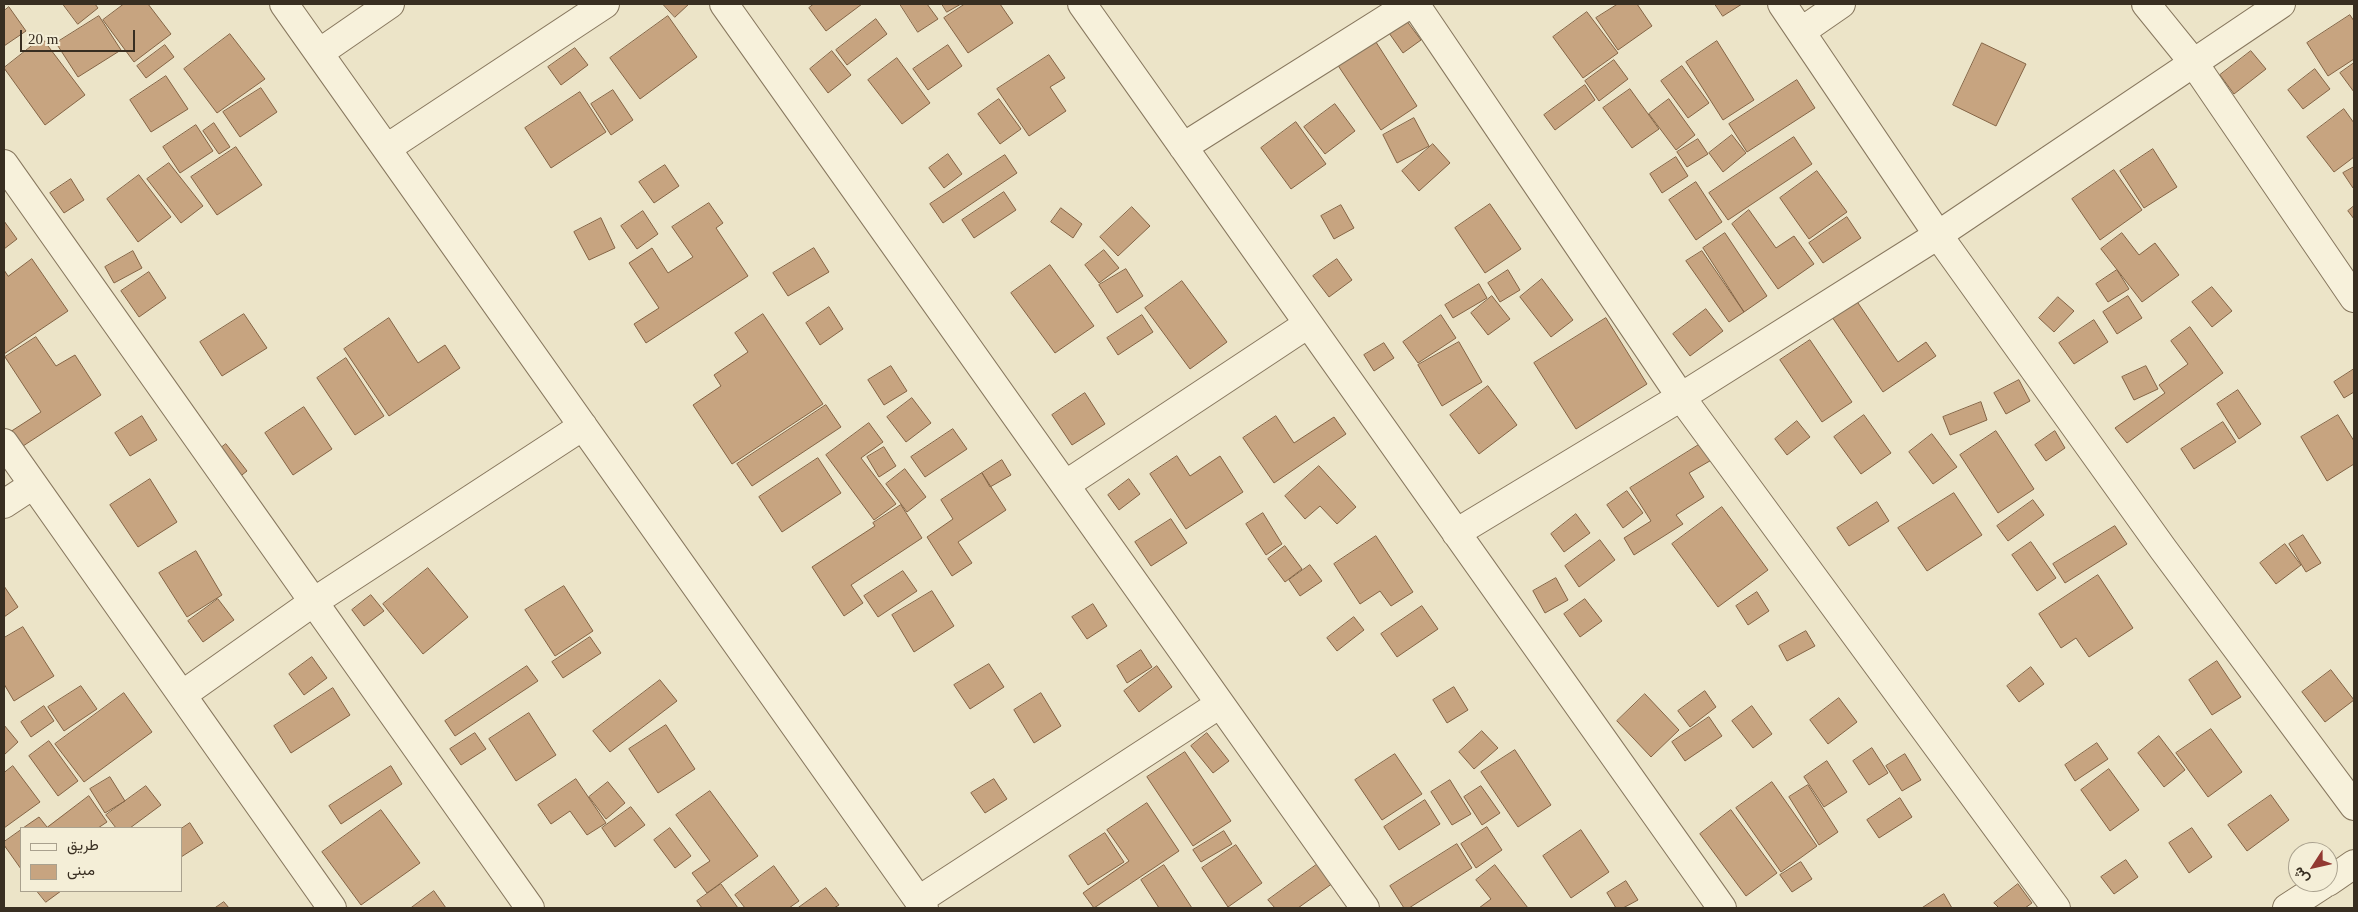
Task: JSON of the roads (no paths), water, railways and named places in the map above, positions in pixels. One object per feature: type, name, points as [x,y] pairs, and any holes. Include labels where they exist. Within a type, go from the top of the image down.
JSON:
[{"type":"street","points":[[284,4],[922,904],[1220,704]]},
{"type":"street","points":[[319,53],[390,4]]},
{"type":"street","points":[[387,148],[605,4]]},
{"type":"street","points":[[724,4],[1365,908]]},
{"type":"street","points":[[1082,4],[1722,908]]},
{"type":"street","points":[[1183,147],[1410,4]]},
{"type":"street","points":[[1415,4],[1682,397],[2056,908]]},
{"type":"street","points":[[1782,4],[1938,235],[2162,549],[2354,806]]},
{"type":"street","points":[[1802,31],[1841,4]]},
{"type":"street","points":[[2146,4],[2193,62],[2354,298]]},
{"type":"street","points":[[1456,533],[1682,397],[1938,235],[2281,4]]},
{"type":"street","points":[[4,164],[312,603],[530,908]]},
{"type":"street","points":[[1065,485],[1308,324]]},
{"type":"street","points":[[182,695],[312,603],[583,426]]},
{"type":"street","points":[[4,444],[332,908]]},
{"type":"street","points":[[4,504],[33,485]]},
{"type":"street","points":[[2338,875],[2354,864]]},
{"type":"street","points":[[2287,908],[2312,892]]}]
